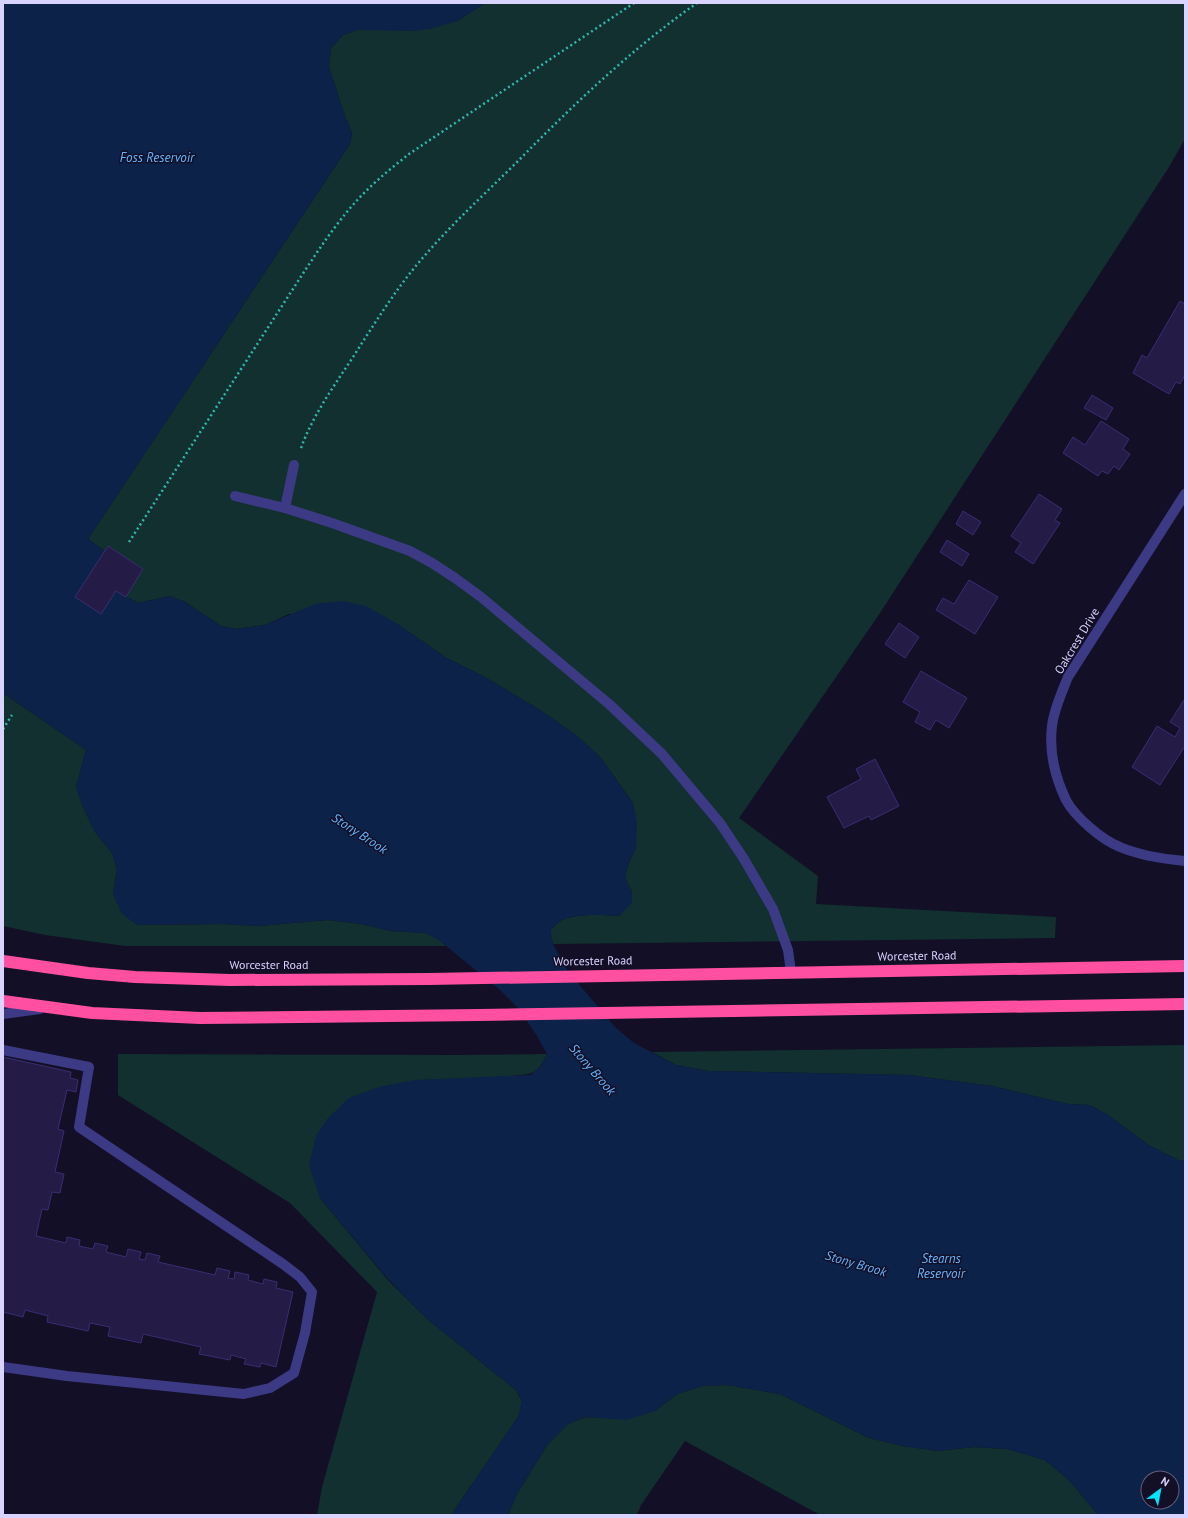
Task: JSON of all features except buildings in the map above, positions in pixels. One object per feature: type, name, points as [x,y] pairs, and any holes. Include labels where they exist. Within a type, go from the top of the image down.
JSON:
[{"type":"highway","name":"Worcester Road","points":[[3,962],[88,973],[163,978],[230,980],[428,979],[1185,966]]},
{"type":"highway","points":[[3,1001],[92,1013],[200,1018],[480,1016],[1185,1004]]},
{"type":"street","points":[[286,508],[294,465]]},
{"type":"street","name":"Oakcrest Drive","points":[[1185,494],[1068,677],[1059,700],[1052,725],[1051,750],[1057,776],[1067,801],[1082,820],[1100,836],[1119,847],[1143,856],[1185,862]]},
{"type":"street","points":[[235,496],[286,508],[410,551],[450,574],[520,629],[636,728],[690,785],[720,823],[744,859],[773,909],[788,950],[791,972]]},
{"type":"street","points":[[3,1014],[48,1008]]},
{"type":"street","points":[[3,1050],[89,1067],[79,1127],[300,1277],[312,1292],[305,1333],[294,1373],[270,1388],[244,1394],[67,1376],[3,1367]]},
{"type":"path","points":[[129,542],[302,275],[325,241],[364,193],[386,172],[409,154],[634,3]]},
{"type":"path","points":[[294,465],[305,437],[322,404],[390,301],[439,240],[570,108],[650,39],[697,3]]},
{"type":"path","points":[[3,728],[12,715]]},
{"type":"green space","points":[[485,3],[1185,3],[1185,139],[1169,167],[878,616],[739,818],[818,876],[816,904],[1056,917],[1055,938],[553,944],[550,931],[558,923],[565,919],[579,916],[619,916],[632,892],[625,878],[628,865],[636,847],[633,803],[600,757],[576,735],[540,710],[483,676],[445,657],[396,623],[289,614],[265,625],[236,629],[221,626],[185,602],[170,596],[138,603],[116,591],[105,551],[88,539],[350,144],[352,133],[329,67],[331,48],[343,35],[357,30],[372,30],[457,21]]},
{"type":"green space","points":[[3,693],[86,750],[76,787],[83,807],[95,832],[112,853],[117,869],[113,894],[137,925],[223,924],[258,926],[328,920],[362,924],[390,931],[426,933],[434,936],[446,946],[125,946],[45,935],[3,926]]},
{"type":"green space","points":[[1185,1045],[1185,1161],[1178,1160],[1150,1146],[1108,1115],[1090,1105],[1068,1104],[992,1086],[909,1075],[708,1071],[676,1065],[652,1052]]},
{"type":"green space","points":[[118,1054],[547,1054],[536,1070],[528,1074],[509,1076],[320,1198],[387,1279],[426,1318],[516,1390],[522,1402],[518,1417],[451,1515],[317,1515],[322,1487],[377,1292],[290,1203],[118,1095]]},
{"type":"green space","points":[[728,1385],[780,1394],[869,1438],[903,1446],[938,1451],[973,1447],[1008,1449],[1045,1460],[1070,1481],[1098,1515],[820,1515],[685,1441],[641,1505],[637,1515],[508,1515],[517,1494],[547,1445],[568,1424],[585,1417],[599,1418],[655,1411],[677,1394],[702,1386]]},
{"type":"water","name":"Stearns Reservoir","points":[[3,3],[485,3],[457,21],[434,28],[415,31],[357,30],[343,35],[331,48],[329,67],[352,133],[350,144],[88,539],[105,551],[116,591],[138,603],[170,596],[185,602],[221,626],[236,629],[265,625],[315,604],[342,601],[366,606],[396,623],[445,657],[483,676],[540,710],[576,735],[600,757],[633,803],[637,822],[636,847],[628,865],[625,878],[632,892],[632,903],[619,916],[588,915],[572,917],[558,923],[550,931],[553,944],[567,970],[615,1027],[634,1043],[676,1065],[708,1071],[909,1075],[992,1086],[1068,1104],[1090,1105],[1108,1115],[1150,1146],[1178,1160],[1185,1161],[1185,1515],[1098,1515],[1070,1481],[1045,1460],[1008,1449],[973,1447],[938,1451],[903,1446],[869,1438],[780,1394],[728,1385],[702,1386],[677,1394],[655,1411],[627,1420],[585,1417],[568,1424],[547,1445],[517,1494],[508,1515],[451,1515],[518,1417],[522,1401],[516,1390],[426,1318],[387,1278],[320,1198],[309,1166],[316,1136],[328,1118],[349,1098],[379,1087],[414,1080],[530,1075],[541,1066],[547,1054],[518,1008],[500,990],[440,941],[426,933],[390,931],[362,924],[328,920],[258,926],[223,924],[137,925],[121,913],[113,894],[117,869],[112,853],[95,832],[83,807],[76,787],[86,750],[3,693]]},
{"type":"water label","name":"Foss Reservoir","points":[[157,157]]},
{"type":"water label","name":"Stony Brook","points":[[360,833]]},
{"type":"water label","name":"Stony Brook","points":[[593,1069]]},
{"type":"water label","name":"Stony Brook","points":[[856,1263]]}]
